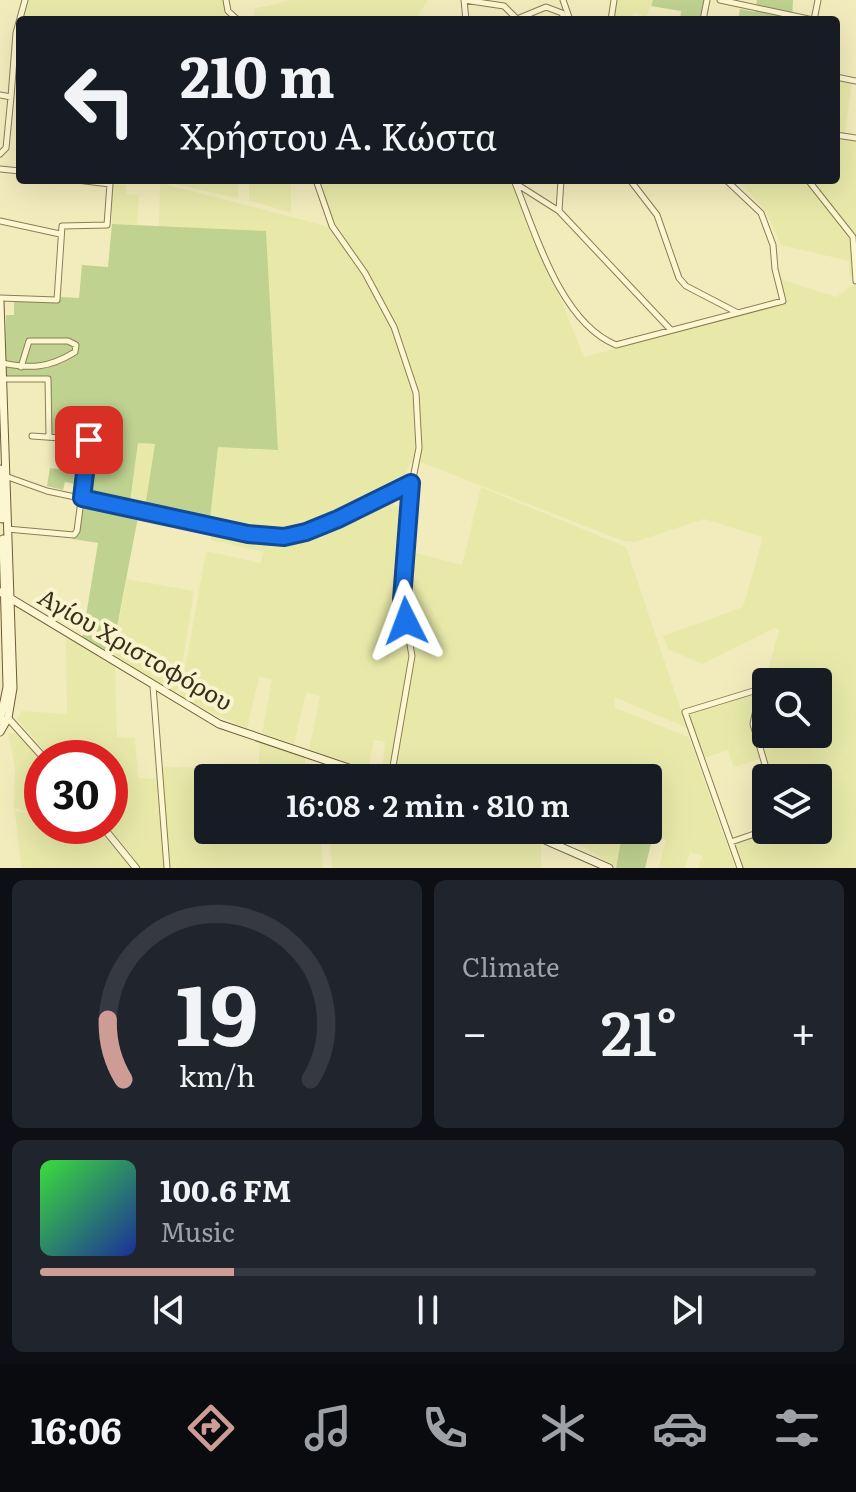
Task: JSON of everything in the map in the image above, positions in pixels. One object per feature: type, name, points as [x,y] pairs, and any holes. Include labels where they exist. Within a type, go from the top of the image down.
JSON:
[{"type":"main road","points":[[0,300],[2,575],[13,688],[0,732]]},
{"type":"main road","points":[[3,467],[7,529],[4,597],[7,687],[2,707],[4,719]]},
{"type":"main road","name":"Αγίου Χριστοφόρου","points":[[4,597],[219,724],[337,764]]},
{"type":"main road","points":[[554,844],[609,868]]},
{"type":"street","points":[[464,0],[504,6],[513,16]]},
{"type":"street","points":[[720,0],[794,16]]},
{"type":"street","points":[[526,16],[546,7],[564,16]]},
{"type":"street","points":[[0,154],[6,148],[16,33]]},
{"type":"street","points":[[0,95],[11,97]]},
{"type":"street","points":[[0,300],[57,300],[60,234],[65,225],[107,225],[110,184]]},
{"type":"street","points":[[317,184],[332,226],[365,273],[394,327],[412,373],[418,413],[419,448],[411,483],[402,599],[412,656],[393,764]]},
{"type":"street","points":[[516,184],[557,282],[576,315],[616,345],[782,302],[773,245],[761,213],[730,184]]},
{"type":"street","points":[[518,184],[559,211],[670,329]]},
{"type":"street","points":[[559,211],[561,184]]},
{"type":"street","points":[[633,184],[657,215],[679,278],[686,286],[739,314]]},
{"type":"street","points":[[811,184],[853,237],[856,281]]},
{"type":"street","points":[[0,221],[60,234]]},
{"type":"street","points":[[1,363],[21,367],[38,369],[75,352],[76,345],[68,341],[29,341],[21,367]]},
{"type":"street","points":[[2,379],[48,379],[49,436]]},
{"type":"street","points":[[7,529],[60,536],[75,534],[89,440],[32,436]]},
{"type":"street","points":[[3,467],[47,491],[248,534],[284,537],[338,519],[411,483]]},
{"type":"street","points":[[153,686],[167,868]]},
{"type":"street","points":[[740,868],[685,712],[760,689],[753,724],[765,764]]},
{"type":"street","points":[[4,719],[26,740]]},
{"type":"street","points":[[731,842],[752,835]]},
{"type":"street","points":[[117,844],[136,868]]},
{"type":"green space","points":[[26,0],[225,0],[227,16],[21,16]]},
{"type":"green space","points":[[291,0],[428,0],[419,16],[254,16],[255,9]]},
{"type":"green space","points":[[616,0],[653,0],[646,16],[634,12],[632,16],[614,16]]},
{"type":"green space","points":[[653,0],[708,0],[702,16],[680,16],[681,11],[651,6]]},
{"type":"green space","points":[[757,0],[793,0],[792,16],[739,16],[740,9],[755,12]]},
{"type":"green space","points":[[840,81],[852,83],[844,138],[856,140],[856,277],[849,275],[849,261],[781,245],[766,211],[741,184],[840,184]]},
{"type":"green space","points":[[160,184],[330,227],[318,184],[515,184],[584,357],[787,302],[780,279],[836,297],[856,283],[856,868],[742,868],[733,843],[752,836],[752,844],[832,844],[832,764],[767,764],[765,757],[734,767],[728,750],[704,758],[689,714],[752,693],[752,748],[832,748],[832,668],[769,668],[779,630],[775,628],[702,664],[668,649],[663,636],[743,607],[763,537],[704,519],[635,542],[623,541],[423,463],[410,463],[402,483],[349,510],[301,529],[287,532],[254,530],[210,519],[218,447],[278,449],[266,231],[159,226]]},
{"type":"green space","points":[[175,184],[238,184],[238,198]]},
{"type":"green space","points":[[249,184],[291,184],[291,213],[249,200]]},
{"type":"green space","points":[[112,185],[126,185],[126,194],[139,195],[137,225],[112,224]]},
{"type":"green space","points":[[112,224],[266,231],[278,450],[218,447],[210,519],[145,507],[155,444],[138,443],[129,510],[139,512],[111,658],[82,640],[98,543],[73,539],[81,485],[65,482],[63,490],[47,486],[50,468],[82,473],[90,437],[52,436],[50,377],[5,377],[6,315],[14,315],[14,301],[59,303],[60,297],[79,298],[82,265],[108,267]]},
{"type":"green space","points":[[138,443],[155,444],[145,507],[130,504]]},
{"type":"green space","points":[[481,487],[626,547],[687,728],[614,697],[615,708],[689,737],[735,868],[699,868],[702,856],[690,852],[685,868],[659,868],[666,840],[662,839],[662,764],[383,764],[385,742],[374,740],[369,764],[350,764],[309,750],[320,696],[306,692],[294,744],[262,734],[272,679],[259,677],[247,729],[180,697],[206,551],[260,563],[264,552],[210,540],[211,526],[247,536],[284,539],[306,534],[382,498],[401,508],[405,522],[404,550],[462,565]]},
{"type":"green space","points":[[127,579],[194,591],[179,686],[174,695],[111,658]]},
{"type":"green space","points":[[66,636],[115,666],[117,737],[135,738],[138,778],[157,779],[160,801],[161,767],[194,768],[194,844],[321,844],[323,868],[140,868],[121,844],[128,844],[128,740],[35,740],[17,719],[22,711],[67,714]]},
{"type":"green space","points":[[8,733],[17,733],[24,741],[24,810],[14,808],[15,767]]},
{"type":"green space","points":[[260,741],[305,755],[305,764],[259,764]]},
{"type":"green space","points":[[15,811],[24,813],[24,844],[113,844],[132,868],[21,868]]},
{"type":"green space","points":[[329,844],[541,844],[541,868],[332,868]]},
{"type":"green space","points":[[576,844],[620,844],[616,868]]},
{"type":"green space","points":[[620,844],[651,844],[645,868],[616,868]]},
{"type":"route","points":[[89,440],[82,498],[248,534],[284,537],[306,532],[411,483],[402,599],[406,621]]}]
